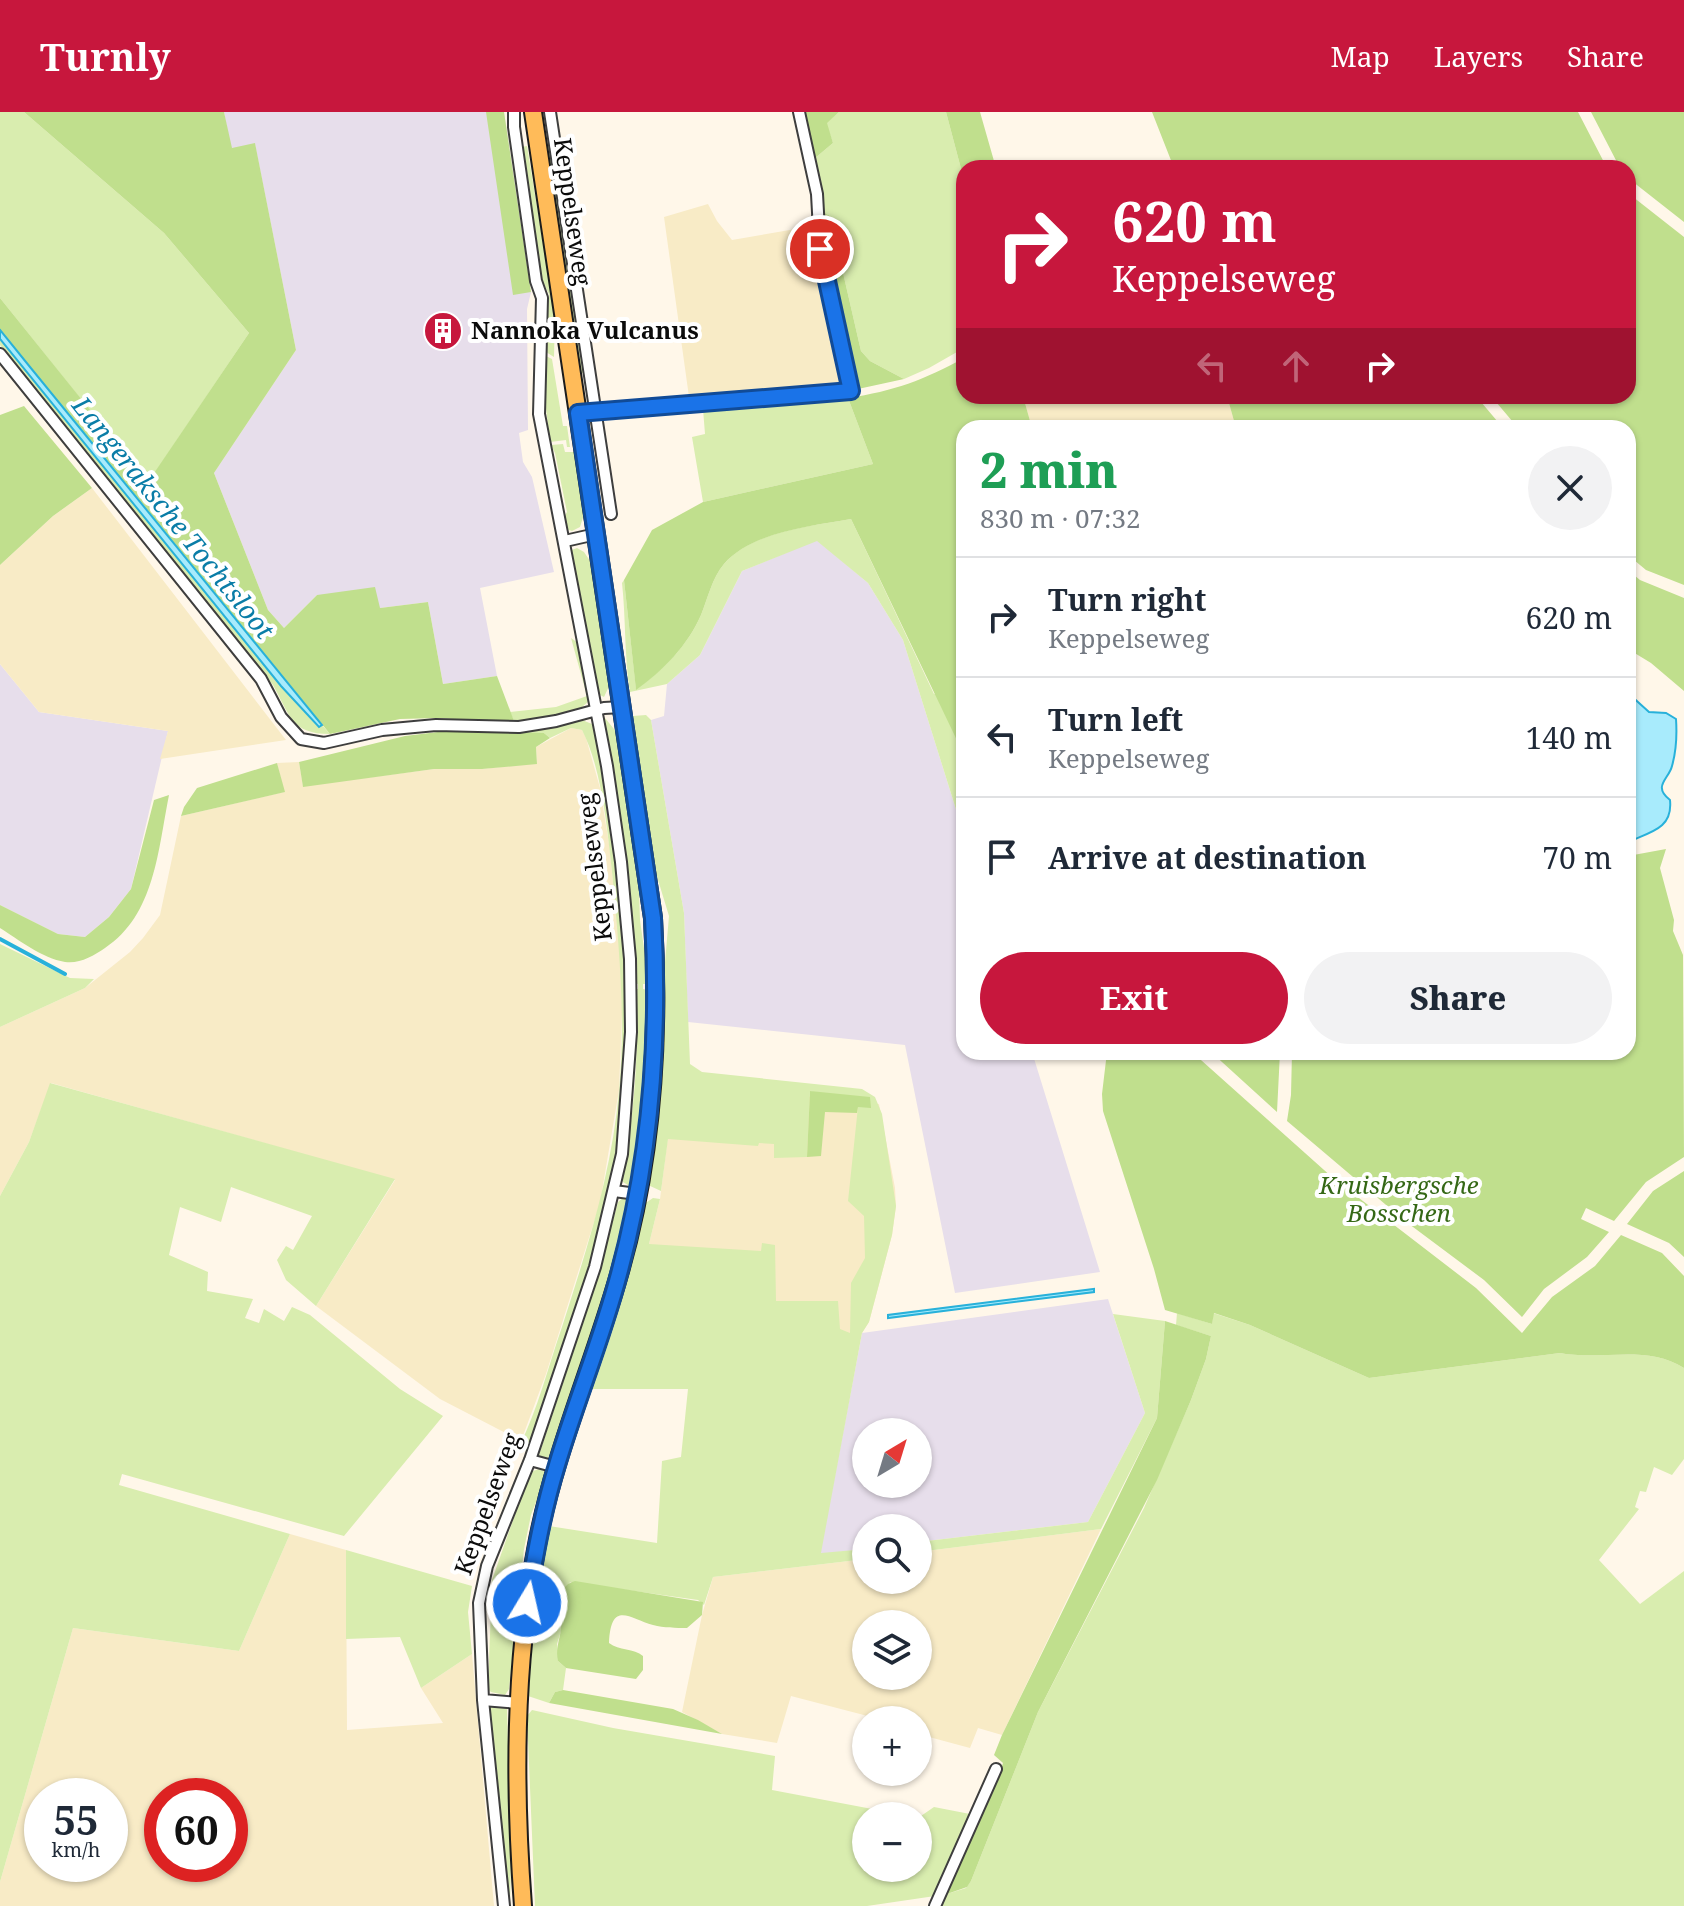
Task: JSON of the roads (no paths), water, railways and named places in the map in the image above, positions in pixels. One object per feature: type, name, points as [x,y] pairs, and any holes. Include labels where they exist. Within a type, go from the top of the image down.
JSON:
[{"type":"main road","name":"Keppelseweg","points":[[523,1906],[517,1797],[518,1703],[525,1616],[536,1547],[556,1467],[619,1275],[637,1194],[648,1137],[656,1050],[657,987],[653,918],[596,534],[587,413],[533,112]]},
{"type":"street","name":"Keppelseweg","points":[[504,1906],[483,1700],[479,1603],[487,1566],[530,1460],[595,1267],[614,1191],[627,1112],[631,1032],[630,959],[621,862],[596,710],[539,414],[542,298],[536,281],[514,112]]},
{"type":"street","name":"Keppelseweg","points":[[550,112],[587,413],[611,514]]},
{"type":"street","points":[[587,413],[851,391],[820,249],[817,194],[799,112]]},
{"type":"street","points":[[0,354],[261,679],[281,717],[301,739],[324,743],[382,730],[436,725],[519,727],[622,707]]},
{"type":"street","points":[[565,541],[596,534]]},
{"type":"street","points":[[614,1191],[637,1194]]},
{"type":"street","points":[[530,1460],[556,1467]]},
{"type":"street","points":[[483,1700],[518,1703]]},
{"type":"street","points":[[935,1906],[996,1769]]},
{"type":"water","points":[[0,330],[322,725],[319,727],[281,686],[0,339]]},
{"type":"water","points":[[1636,700],[1649,712],[1666,713],[1676,719],[1672,766],[1662,787],[1670,800],[1670,810],[1664,823],[1636,839]]},
{"type":"water","points":[[1094,1289],[1094,1292],[888,1318],[888,1315]]},
{"type":"waterway","points":[[0,939],[65,974]]},
{"type":"place","name":"Nannoka Vulcanus","points":[[443,331]]},
{"type":"water label","name":"Langeraksche Tochtsloot","points":[[173,518]]},
{"type":"park label","name":"Kruisbergsche Bosschen","points":[[1399,1200]]}]
